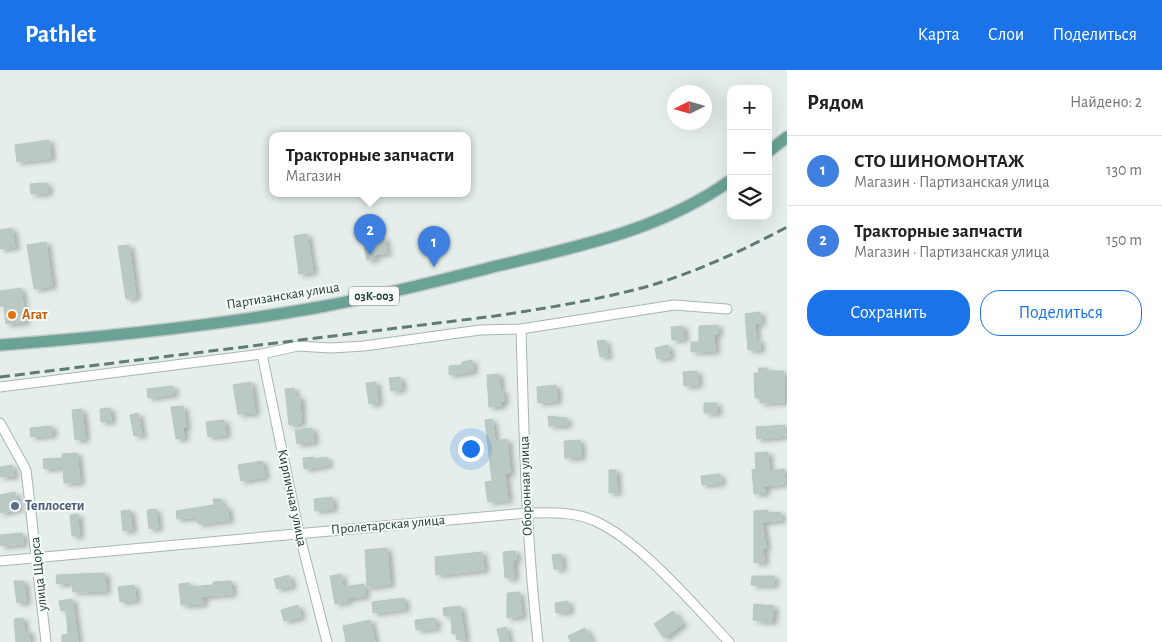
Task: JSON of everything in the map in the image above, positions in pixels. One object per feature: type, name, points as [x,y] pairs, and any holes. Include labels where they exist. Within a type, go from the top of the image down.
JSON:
[{"type":"main road","points":[[772,149],[787,136]]},
{"type":"main road","name":"Партизанская улица","points":[[0,345],[78,339],[259,317],[364,298],[597,242],[657,222],[679,212],[727,182]]},
{"type":"street","points":[[0,387],[262,354],[298,346],[330,348],[364,346],[480,330],[521,329],[674,305],[727,308]]},
{"type":"street","name":"Оборонная улица","points":[[521,329],[530,577],[538,642]]},
{"type":"street","name":"Кирпичная улица","points":[[262,354],[299,533],[327,642]]},
{"type":"street","name":"улица Щорса","points":[[0,423],[26,470],[38,557],[46,642]]},
{"type":"street","name":"Пролетарская улица","points":[[0,560],[527,513],[573,514],[594,520],[626,538],[729,642]]},
{"type":"building","points":[[49,140],[51,158],[17,162],[15,145]]},
{"type":"building","points":[[47,183],[48,193],[31,194],[30,184]]},
{"type":"building","points":[[12,228],[15,247],[0,249],[0,230]]},
{"type":"building","points":[[307,234],[313,272],[299,274],[294,236]]},
{"type":"building","points":[[384,237],[387,253],[374,255],[375,259],[367,260],[363,242]]},
{"type":"building","points":[[46,242],[52,286],[34,289],[27,245]]},
{"type":"building","points":[[129,245],[136,297],[126,299],[118,246]]},
{"type":"building","points":[[21,288],[25,322],[6,324],[4,306],[0,306],[0,291]]},
{"type":"building","points":[[760,312],[761,323],[755,323],[756,341],[760,341],[760,350],[748,350],[745,314]]},
{"type":"building","points":[[718,325],[718,334],[714,334],[715,351],[691,352],[691,342],[699,342],[699,326]]},
{"type":"building","points":[[683,326],[684,339],[672,340],[671,327]]},
{"type":"building","points":[[605,340],[608,356],[600,357],[597,341]]},
{"type":"building","points":[[668,345],[670,357],[657,359],[655,348]]},
{"type":"building","points":[[472,360],[473,371],[449,375],[449,366],[462,365],[462,362]]},
{"type":"building","points":[[758,368],[767,368],[767,371],[784,371],[784,402],[760,403],[760,398],[755,398],[754,373],[759,373]]},
{"type":"building","points":[[697,371],[698,385],[684,386],[683,372]]},
{"type":"building","points":[[499,374],[500,392],[503,391],[504,401],[500,402],[501,406],[489,407],[487,375]]},
{"type":"building","points":[[400,377],[402,389],[391,391],[389,378]]},
{"type":"building","points":[[251,382],[255,413],[238,414],[233,385]]},
{"type":"building","points":[[376,382],[378,403],[369,404],[366,383]]},
{"type":"building","points":[[556,385],[557,401],[538,403],[537,387]]},
{"type":"building","points":[[173,386],[174,394],[148,398],[147,389]]},
{"type":"building","points":[[294,388],[295,397],[300,397],[301,423],[289,425],[285,389]]},
{"type":"building","points":[[704,403],[717,403],[717,413],[704,413]]},
{"type":"building","points":[[183,406],[186,427],[183,428],[184,438],[176,439],[171,407]]},
{"type":"building","points":[[110,408],[111,421],[101,422],[100,409]]},
{"type":"building","points":[[82,409],[85,439],[75,440],[72,410]]},
{"type":"building","points":[[138,413],[142,435],[134,436],[130,415]]},
{"type":"building","points":[[548,416],[567,418],[567,425],[549,426]]},
{"type":"building","points":[[492,419],[495,441],[507,439],[510,473],[505,473],[508,500],[488,502],[485,482],[492,481],[485,420]]},
{"type":"building","points":[[224,420],[226,435],[208,437],[206,422]]},
{"type":"building","points":[[785,425],[786,436],[757,439],[756,427]]},
{"type":"building","points":[[52,426],[52,435],[31,437],[30,428]]},
{"type":"building","points":[[312,428],[314,442],[297,444],[295,430]]},
{"type":"building","points":[[580,440],[581,457],[565,458],[564,441]]},
{"type":"building","points":[[768,452],[769,471],[784,469],[785,484],[764,486],[765,493],[754,494],[752,470],[756,469],[755,453]]},
{"type":"building","points":[[77,453],[80,482],[64,483],[63,467],[44,469],[43,459],[62,458],[62,454]]},
{"type":"building","points":[[314,457],[314,459],[327,457],[328,465],[304,469],[303,458]]},
{"type":"building","points":[[262,461],[265,477],[241,481],[238,465]]},
{"type":"building","points":[[12,465],[14,476],[0,477],[0,467]]},
{"type":"building","points":[[609,470],[616,470],[617,493],[609,493]]},
{"type":"building","points":[[720,474],[721,483],[702,485],[701,476]]},
{"type":"building","points":[[15,492],[19,509],[0,513],[0,495]]},
{"type":"building","points":[[332,497],[333,509],[315,511],[314,499]]},
{"type":"building","points":[[213,499],[221,499],[222,507],[227,506],[229,520],[198,524],[197,517],[177,519],[176,511],[214,505]]},
{"type":"building","points":[[156,509],[158,528],[149,529],[147,510]]},
{"type":"building","points":[[130,510],[132,530],[123,531],[121,511]]},
{"type":"building","points":[[768,510],[768,513],[780,512],[781,520],[762,522],[766,548],[763,548],[764,562],[754,563],[754,511]]},
{"type":"building","points":[[78,514],[79,536],[72,536],[70,515]]},
{"type":"building","points":[[22,533],[23,544],[0,546],[0,535]]},
{"type":"building","points":[[387,548],[390,584],[367,587],[365,550]]},
{"type":"building","points":[[516,551],[516,560],[513,561],[514,578],[505,578],[503,552]]},
{"type":"building","points":[[482,552],[484,570],[436,575],[435,557]]},
{"type":"building","points":[[561,554],[562,569],[554,569],[552,555]]},
{"type":"building","points":[[105,573],[106,591],[73,592],[72,583],[57,584],[56,575]]},
{"type":"building","points":[[341,574],[343,587],[364,584],[365,596],[348,598],[348,601],[335,604],[330,576]]},
{"type":"building","points":[[289,575],[292,586],[277,589],[274,579]]},
{"type":"building","points":[[752,576],[774,576],[774,585],[751,585]]},
{"type":"building","points":[[14,581],[24,581],[26,602],[17,603]]},
{"type":"building","points":[[231,581],[232,594],[202,596],[203,604],[181,605],[179,584],[189,583],[189,587],[213,585],[213,582]]},
{"type":"building","points":[[134,585],[136,600],[120,602],[118,587]]},
{"type":"building","points":[[519,592],[522,616],[507,618],[507,593]]},
{"type":"building","points":[[404,598],[405,609],[373,613],[372,602]]},
{"type":"building","points":[[72,599],[78,642],[62,642],[62,635],[68,634],[66,610],[61,611],[59,601]]},
{"type":"building","points":[[568,601],[569,611],[556,613],[555,603]]},
{"type":"building","points":[[754,604],[774,606],[772,622],[753,620]]},
{"type":"building","points":[[298,605],[301,617],[284,621],[281,610]]},
{"type":"building","points":[[460,606],[465,640],[457,640],[456,633],[452,634],[451,616],[444,616],[443,608]]},
{"type":"building","points":[[673,611],[683,624],[664,638],[654,624]]},
{"type":"building","points":[[23,618],[24,632],[29,631],[30,642],[16,642],[14,619]]},
{"type":"building","points":[[435,618],[436,628],[416,630],[415,620]]},
{"type":"building","points":[[370,620],[375,642],[346,642],[343,626]]},
{"type":"building","points":[[506,627],[509,642],[500,642],[497,629]]},
{"type":"building","points":[[585,628],[592,642],[571,642],[568,636]]},
{"type":"railway","points":[[0,377],[495,316],[572,303],[630,291],[684,274],[737,252],[787,227]]},
{"type":"place","name":"Тракторные запчасти","points":[[370,255]]},
{"type":"place","name":"СТО ШИНОМОНТАЖ","points":[[434,267]]},
{"type":"place","name":"Агат","points":[[12,315]]},
{"type":"place","name":"Теплосети","points":[[15,506]]}]
